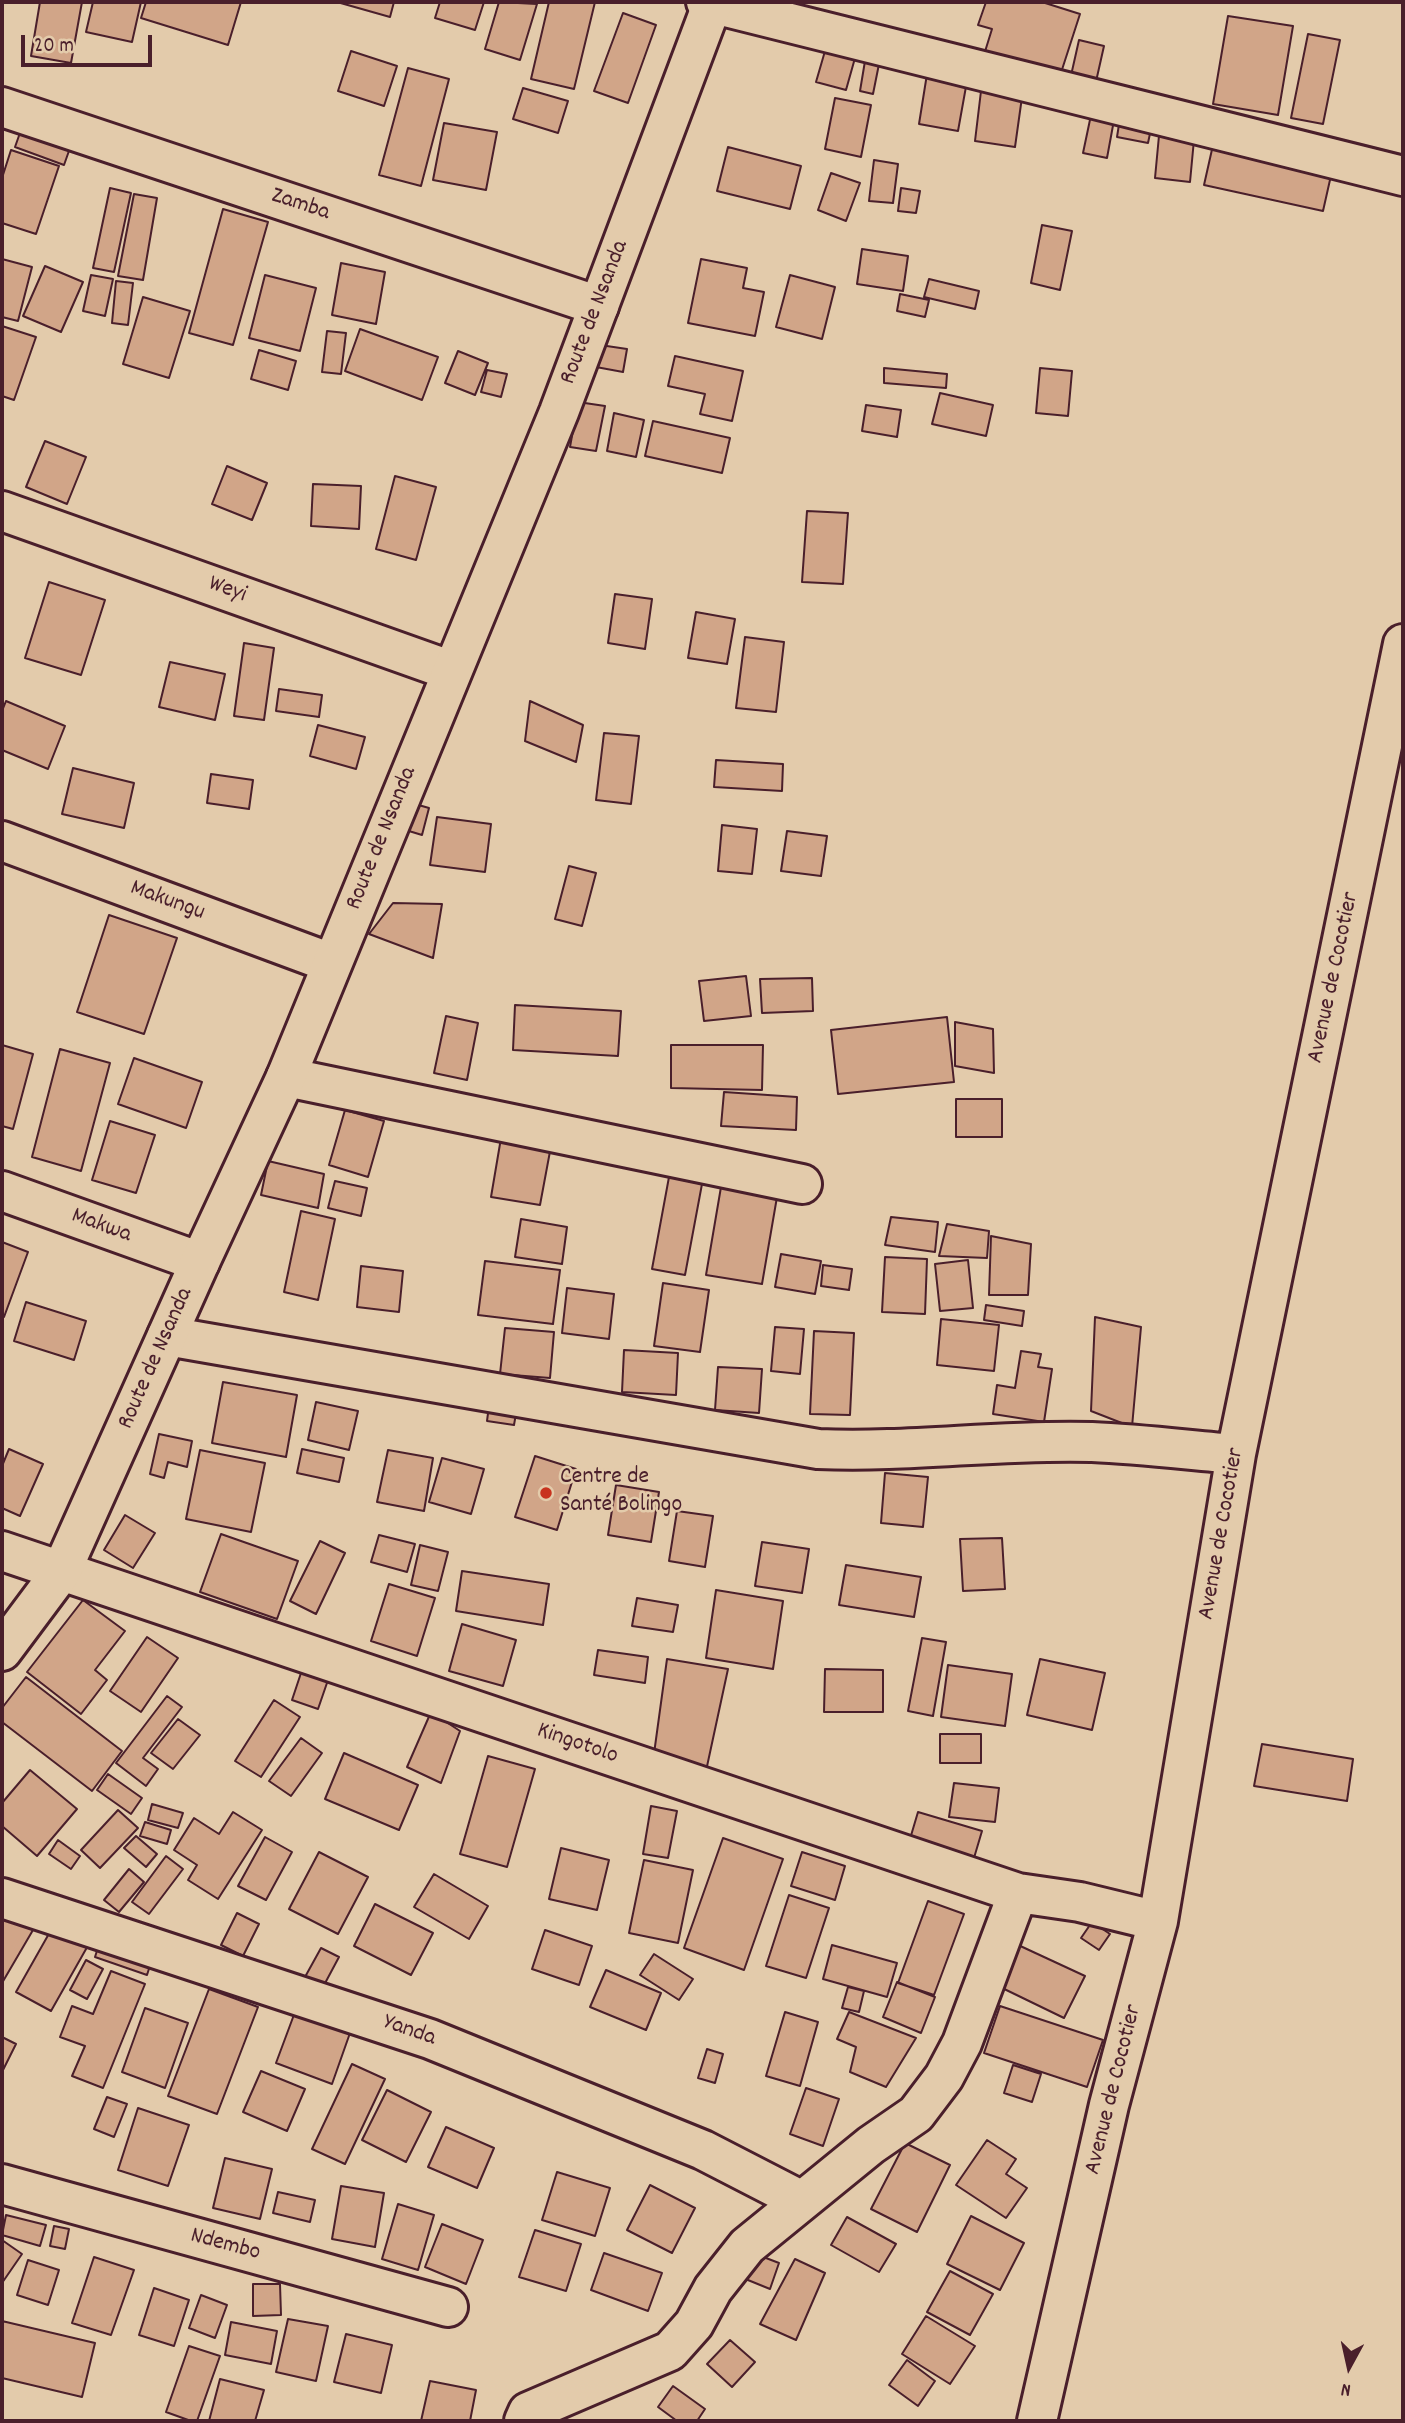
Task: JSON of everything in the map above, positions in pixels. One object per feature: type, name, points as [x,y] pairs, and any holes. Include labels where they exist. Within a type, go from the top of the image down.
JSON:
[{"type":"street","points":[[711,3],[1403,176]]},
{"type":"street","name":"Route de Nsanda","points":[[2,1651],[61,1572],[286,1077],[559,412],[711,3]]},
{"type":"street","name":"Zamba","points":[[2,107],[599,306]]},
{"type":"street","name":"Weyi","points":[[2,511],[452,671]]},
{"type":"street","name":"Avenue de Cocotier","points":[[1037,2421],[1109,2105],[1158,1921],[1236,1454],[1403,644]]},
{"type":"street","name":"Makungu","points":[[2,841],[331,963]]},
{"type":"street","points":[[286,1077],[802,1184]]},
{"type":"street","name":"Makwa","points":[[2,1191],[200,1262]]},
{"type":"street","points":[[167,1336],[818,1449],[864,1451],[1091,1442],[1236,1454]]},
{"type":"street","name":"Kingotolo","points":[[2,1551],[1018,1893],[1080,1902],[1158,1921]]},
{"type":"street","points":[[524,2421],[528,2412],[670,2351],[694,2324],[713,2289],[747,2246],[871,2146],[916,2114],[944,2077],[961,2043],[1018,1893]]},
{"type":"street","name":"Yanda","points":[[2,1898],[430,2039],[703,2150],[802,2201]]},
{"type":"street","name":"Ndembo","points":[[2,2184],[448,2308]]},
{"type":"building","points":[[40,2],[82,2],[71,63],[31,56]]},
{"type":"building","points":[[93,2],[141,2],[132,42],[86,32]]},
{"type":"building","points":[[146,2],[241,2],[228,45],[141,18]]},
{"type":"building","points":[[337,2],[394,2],[390,17]]},
{"type":"building","points":[[440,2],[484,2],[475,30],[435,18]]},
{"type":"building","points":[[499,2],[537,4],[520,60],[485,49]]},
{"type":"building","points":[[549,2],[595,2],[574,89],[531,79]]},
{"type":"building","points":[[986,2],[1042,2],[1080,14],[1058,82],[983,58],[992,29],[978,25]]},
{"type":"building","points":[[623,13],[656,25],[628,103],[594,91]]},
{"type":"building","points":[[1228,16],[1293,26],[1278,115],[1213,104]]},
{"type":"building","points":[[1308,34],[1340,40],[1323,124],[1291,118]]},
{"type":"building","points":[[1079,40],[1104,46],[1095,86],[1070,80]]},
{"type":"building","points":[[351,51],[397,66],[384,106],[338,91]]},
{"type":"building","points":[[825,51],[855,58],[846,90],[816,82]]},
{"type":"building","points":[[865,61],[879,64],[873,94],[860,91]]},
{"type":"building","points":[[408,68],[449,79],[421,186],[379,175]]},
{"type":"building","points":[[927,74],[967,81],[958,131],[919,124]]},
{"type":"building","points":[[523,88],[568,101],[558,133],[513,119]]},
{"type":"building","points":[[981,91],[1022,97],[1015,147],[975,141]]},
{"type":"building","points":[[835,98],[871,105],[861,157],[825,149]]},
{"type":"building","points":[[1091,115],[1114,120],[1107,158],[1083,153]]},
{"type":"building","points":[[1120,118],[1152,124],[1148,143],[1117,137]]},
{"type":"building","points":[[444,123],[497,132],[486,190],[433,180]]},
{"type":"building","points":[[1160,125],[1195,129],[1190,182],[1155,178]]},
{"type":"building","points":[[21,130],[70,148],[64,165],[15,147]]},
{"type":"building","points":[[1213,145],[1332,171],[1323,211],[1204,185]]},
{"type":"building","points":[[728,147],[801,166],[790,209],[717,191]]},
{"type":"building","points":[[11,150],[59,166],[36,234],[2,223],[2,178]]},
{"type":"building","points":[[874,160],[898,164],[893,203],[869,201]]},
{"type":"building","points":[[831,173],[860,183],[846,221],[818,210]]},
{"type":"building","points":[[110,188],[131,193],[114,272],[93,268]]},
{"type":"building","points":[[901,188],[920,191],[916,213],[898,211]]},
{"type":"building","points":[[134,194],[157,198],[143,280],[118,276]]},
{"type":"building","points":[[223,209],[268,222],[233,345],[189,333]]},
{"type":"building","points":[[1042,225],[1072,231],[1060,290],[1031,283]]},
{"type":"building","points":[[862,249],[908,256],[903,291],[857,284]]},
{"type":"building","points":[[2,259],[32,267],[18,321],[2,317]]},
{"type":"building","points":[[701,259],[747,268],[743,288],[764,292],[755,336],[688,323]]},
{"type":"building","points":[[341,263],[385,272],[376,324],[332,315]]},
{"type":"building","points":[[45,266],[83,282],[61,332],[23,316]]},
{"type":"building","points":[[91,275],[113,279],[105,316],[83,311]]},
{"type":"building","points":[[265,275],[316,288],[300,351],[249,338]]},
{"type":"building","points":[[790,275],[835,287],[822,339],[776,327]]},
{"type":"building","points":[[929,279],[979,291],[975,309],[924,297]]},
{"type":"building","points":[[116,281],[133,283],[128,325],[112,323]]},
{"type":"building","points":[[900,294],[929,300],[925,317],[897,311]]},
{"type":"building","points":[[143,297],[190,311],[169,378],[123,364]]},
{"type":"building","points":[[2,326],[36,337],[14,400],[2,396]]},
{"type":"building","points":[[360,329],[438,357],[422,400],[345,371]]},
{"type":"building","points":[[327,331],[346,333],[341,374],[322,372]]},
{"type":"building","points":[[600,345],[627,349],[623,372],[596,367]]},
{"type":"building","points":[[259,350],[296,361],[288,390],[251,379]]},
{"type":"building","points":[[458,351],[488,363],[475,395],[445,383]]},
{"type":"building","points":[[675,356],[743,371],[732,421],[700,414],[705,394],[668,386]]},
{"type":"building","points":[[884,368],[947,374],[946,388],[884,383]]},
{"type":"building","points":[[1040,368],[1072,371],[1068,416],[1036,413]]},
{"type":"building","points":[[487,370],[507,374],[501,397],[481,392]]},
{"type":"building","points":[[940,393],[993,405],[986,436],[932,424]]},
{"type":"building","points":[[578,402],[605,406],[596,451],[570,447]]},
{"type":"building","points":[[866,405],[901,410],[897,437],[862,431]]},
{"type":"building","points":[[614,413],[644,420],[636,457],[607,451]]},
{"type":"building","points":[[653,421],[730,438],[722,473],[645,456]]},
{"type":"building","points":[[45,441],[86,457],[67,504],[26,487]]},
{"type":"building","points":[[227,466],[267,483],[252,520],[212,504]]},
{"type":"building","points":[[395,476],[436,487],[416,560],[376,549]]},
{"type":"building","points":[[313,484],[361,486],[359,529],[311,526]]},
{"type":"building","points":[[807,511],[848,513],[843,584],[802,582]]},
{"type":"building","points":[[49,582],[105,600],[81,675],[25,658]]},
{"type":"building","points":[[615,594],[652,599],[645,649],[608,643]]},
{"type":"building","points":[[696,612],[735,619],[727,664],[688,658]]},
{"type":"building","points":[[745,637],[784,642],[776,712],[736,708]]},
{"type":"building","points":[[244,643],[274,648],[264,720],[234,716]]},
{"type":"building","points":[[170,662],[225,674],[215,720],[159,707]]},
{"type":"building","points":[[279,689],[322,695],[319,717],[276,711]]},
{"type":"building","points":[[6,701],[65,726],[48,769],[2,750],[2,711]]},
{"type":"building","points":[[530,701],[583,725],[576,762],[525,741]]},
{"type":"building","points":[[318,725],[365,737],[356,769],[310,756]]},
{"type":"building","points":[[604,733],[639,736],[631,804],[596,800]]},
{"type":"building","points":[[716,760],[783,764],[782,791],[714,787]]},
{"type":"building","points":[[73,768],[134,783],[124,828],[62,814]]},
{"type":"building","points":[[211,774],[253,780],[249,809],[207,803]]},
{"type":"building","points":[[408,802],[429,808],[422,835],[399,828]]},
{"type":"building","points":[[437,817],[491,824],[485,872],[430,865]]},
{"type":"building","points":[[722,825],[757,829],[752,874],[718,871]]},
{"type":"building","points":[[787,831],[827,836],[821,876],[781,871]]},
{"type":"building","points":[[569,866],[596,873],[582,926],[555,919]]},
{"type":"building","points":[[393,903],[442,904],[433,958],[369,934]]},
{"type":"building","points":[[109,915],[177,938],[144,1034],[77,1012]]},
{"type":"building","points":[[746,976],[751,1016],[704,1021],[699,981]]},
{"type":"building","points":[[812,978],[813,1011],[762,1013],[760,979]]},
{"type":"building","points":[[515,1005],[621,1011],[618,1056],[513,1050]]},
{"type":"building","points":[[446,1016],[478,1023],[467,1080],[434,1073]]},
{"type":"building","points":[[947,1017],[954,1082],[838,1094],[831,1030]]},
{"type":"building","points":[[955,1022],[993,1029],[994,1073],[955,1066]]},
{"type":"building","points":[[2,1045],[33,1054],[13,1129],[2,1126]]},
{"type":"building","points":[[671,1045],[763,1045],[762,1090],[671,1088]]},
{"type":"building","points":[[60,1049],[110,1063],[81,1171],[32,1157]]},
{"type":"building","points":[[134,1058],[202,1082],[186,1128],[118,1104]]},
{"type":"building","points":[[724,1092],[797,1097],[796,1130],[721,1126]]},
{"type":"building","points":[[956,1099],[1002,1099],[1002,1137],[956,1137]]},
{"type":"building","points":[[345,1110],[384,1121],[368,1177],[329,1165]]},
{"type":"building","points":[[110,1121],[155,1135],[136,1193],[92,1180]]},
{"type":"building","points":[[501,1138],[551,1146],[540,1205],[491,1197]]},
{"type":"building","points":[[268,1161],[324,1174],[318,1208],[261,1195]]},
{"type":"building","points":[[669,1177],[702,1184],[685,1275],[652,1269]]},
{"type":"building","points":[[335,1181],[367,1188],[361,1216],[328,1208]]},
{"type":"building","points":[[721,1187],[777,1197],[762,1284],[706,1275]]},
{"type":"building","points":[[301,1211],[335,1219],[318,1300],[284,1292]]},
{"type":"building","points":[[891,1217],[938,1222],[935,1252],[885,1245]]},
{"type":"building","points":[[521,1219],[567,1227],[562,1264],[515,1257]]},
{"type":"building","points":[[947,1224],[989,1231],[987,1258],[939,1256]]},
{"type":"building","points":[[991,1236],[1031,1244],[1028,1295],[989,1295]]},
{"type":"building","points":[[2,1242],[28,1252],[4,1317],[2,1316]]},
{"type":"building","points":[[781,1254],[821,1261],[815,1294],[775,1287]]},
{"type":"building","points":[[885,1257],[927,1259],[925,1314],[882,1312]]},
{"type":"building","points":[[968,1260],[973,1308],[940,1311],[935,1264]]},
{"type":"building","points":[[485,1261],[560,1270],[553,1324],[478,1315]]},
{"type":"building","points":[[823,1265],[852,1269],[849,1290],[821,1286]]},
{"type":"building","points":[[361,1266],[403,1271],[399,1312],[357,1307]]},
{"type":"building","points":[[663,1283],[709,1290],[700,1352],[654,1346]]},
{"type":"building","points":[[567,1288],[614,1294],[609,1339],[562,1333]]},
{"type":"building","points":[[26,1302],[86,1321],[74,1360],[14,1341]]},
{"type":"building","points":[[986,1305],[1024,1311],[1022,1326],[984,1320]]},
{"type":"building","points":[[1095,1317],[1141,1327],[1132,1427],[1091,1411]]},
{"type":"building","points":[[941,1319],[999,1325],[994,1371],[937,1365]]},
{"type":"building","points":[[775,1327],[804,1329],[800,1374],[771,1371]]},
{"type":"building","points":[[505,1328],[554,1332],[550,1378],[500,1374]]},
{"type":"building","points":[[814,1331],[854,1333],[850,1415],[810,1414]]},
{"type":"building","points":[[624,1350],[678,1353],[676,1395],[622,1392]]},
{"type":"building","points":[[1021,1351],[1041,1354],[1038,1367],[1052,1369],[1044,1422],[993,1414],[997,1385],[1015,1388]]},
{"type":"building","points":[[718,1367],[762,1369],[759,1413],[715,1410]]},
{"type":"building","points":[[223,1382],[297,1395],[286,1457],[212,1443]]},
{"type":"building","points":[[490,1398],[518,1402],[514,1425],[487,1421]]},
{"type":"building","points":[[316,1402],[358,1411],[349,1450],[308,1440]]},
{"type":"building","points":[[159,1434],[192,1441],[187,1467],[168,1462],[164,1478],[150,1474]]},
{"type":"building","points":[[9,1449],[43,1464],[20,1516],[2,1508],[2,1466]]},
{"type":"building","points":[[302,1449],[344,1458],[339,1482],[297,1473]]},
{"type":"building","points":[[200,1450],[265,1463],[251,1532],[186,1519]]},
{"type":"building","points":[[388,1450],[433,1458],[424,1511],[377,1502]]},
{"type":"building","name":"Centre de Santé Bolingo","points":[[535,1456],[576,1469],[557,1530],[515,1517]]},
{"type":"building","points":[[442,1458],[484,1469],[471,1514],[429,1502]]},
{"type":"building","points":[[885,1473],[928,1477],[923,1527],[881,1523]]},
{"type":"building","points":[[616,1485],[659,1492],[651,1542],[608,1535]]},
{"type":"building","points":[[677,1511],[713,1516],[705,1567],[669,1561]]},
{"type":"building","points":[[125,1515],[155,1533],[133,1568],[104,1550]]},
{"type":"building","points":[[221,1534],[298,1561],[277,1619],[200,1592]]},
{"type":"building","points":[[379,1535],[415,1544],[407,1572],[371,1562]]},
{"type":"building","points":[[1002,1538],[1005,1589],[963,1591],[960,1539]]},
{"type":"building","points":[[320,1541],[345,1553],[316,1614],[290,1601]]},
{"type":"building","points":[[762,1542],[809,1549],[802,1593],[755,1586]]},
{"type":"building","points":[[420,1545],[448,1552],[438,1591],[411,1585]]},
{"type":"building","points":[[846,1565],[921,1577],[914,1617],[839,1605]]},
{"type":"building","points":[[462,1571],[549,1584],[543,1625],[456,1611]]},
{"type":"building","points":[[389,1584],[435,1598],[417,1656],[371,1641]]},
{"type":"building","points":[[716,1590],[783,1601],[773,1669],[706,1658]]},
{"type":"building","points":[[637,1598],[678,1605],[673,1632],[632,1626]]},
{"type":"building","points":[[83,1600],[125,1631],[95,1670],[107,1680],[81,1714],[27,1672]]},
{"type":"building","points":[[462,1624],[516,1640],[503,1686],[449,1671]]},
{"type":"building","points":[[147,1637],[178,1658],[141,1712],[110,1691]]},
{"type":"building","points":[[922,1638],[946,1642],[933,1716],[908,1711]]},
{"type":"building","points":[[598,1650],[648,1657],[645,1683],[594,1675]]},
{"type":"building","points":[[667,1659],[728,1669],[706,1771],[653,1761]]},
{"type":"building","points":[[1040,1659],[1105,1673],[1092,1730],[1027,1715]]},
{"type":"building","points":[[948,1665],[1012,1674],[1005,1726],[941,1717]]},
{"type":"building","points":[[825,1669],[883,1670],[883,1712],[824,1712]]},
{"type":"building","points":[[302,1670],[328,1680],[318,1709],[292,1700]]},
{"type":"building","points":[[26,1677],[122,1751],[92,1791],[2,1722],[2,1708]]},
{"type":"building","points":[[167,1696],[182,1707],[143,1758],[158,1769],[146,1786],[116,1763]]},
{"type":"building","points":[[274,1700],[300,1717],[261,1777],[235,1761]]},
{"type":"building","points":[[431,1712],[460,1731],[441,1783],[407,1767]]},
{"type":"building","points":[[178,1719],[200,1735],[173,1769],[151,1753]]},
{"type":"building","points":[[940,1734],[981,1734],[981,1763],[940,1763]]},
{"type":"building","points":[[301,1738],[322,1753],[291,1796],[269,1781]]},
{"type":"building","points":[[1262,1744],[1353,1759],[1347,1801],[1254,1786]]},
{"type":"building","points":[[344,1753],[418,1785],[399,1830],[325,1799]]},
{"type":"building","points":[[488,1756],[535,1769],[507,1867],[460,1854]]},
{"type":"building","points":[[30,1770],[77,1809],[37,1856],[2,1826],[2,1803]]},
{"type":"building","points":[[108,1774],[142,1798],[131,1814],[97,1790]]},
{"type":"building","points":[[954,1783],[999,1788],[995,1822],[949,1817]]},
{"type":"building","points":[[152,1804],[183,1813],[178,1828],[148,1820]]},
{"type":"building","points":[[651,1806],[677,1811],[668,1858],[643,1854]]},
{"type":"building","points":[[118,1810],[138,1828],[100,1868],[81,1850]]},
{"type":"building","points":[[233,1812],[262,1830],[218,1899],[188,1880],[197,1865],[174,1850],[194,1818],[219,1834]]},
{"type":"building","points":[[918,1812],[982,1831],[971,1868],[907,1849]]},
{"type":"building","points":[[145,1822],[171,1830],[167,1844],[140,1836]]},
{"type":"building","points":[[136,1836],[157,1854],[146,1867],[124,1848]]},
{"type":"building","points":[[265,1837],[292,1852],[266,1900],[238,1886]]},
{"type":"building","points":[[723,1838],[783,1859],[744,1970],[684,1948]]},
{"type":"building","points":[[58,1840],[80,1856],[71,1869],[49,1854]]},
{"type":"building","points":[[561,1848],[609,1860],[597,1910],[549,1899]]},
{"type":"building","points":[[319,1852],[368,1877],[338,1934],[289,1909]]},
{"type":"building","points":[[802,1852],[845,1866],[835,1900],[791,1886]]},
{"type":"building","points":[[166,1856],[183,1869],[149,1914],[132,1902]]},
{"type":"building","points":[[644,1860],[693,1870],[678,1943],[629,1933]]},
{"type":"building","points":[[129,1869],[144,1882],[119,1912],[104,1900]]},
{"type":"building","points":[[434,1874],[488,1906],[469,1939],[414,1907]]},
{"type":"building","points":[[789,1895],[829,1908],[806,1978],[766,1966]]},
{"type":"building","points":[[928,1901],[964,1914],[934,1995],[898,1983]]},
{"type":"building","points":[[375,1904],[433,1933],[411,1975],[354,1946]]},
{"type":"building","points":[[2,1912],[33,1930],[2,1983]]},
{"type":"building","points":[[237,1913],[259,1924],[243,1956],[221,1945]]},
{"type":"building","points":[[1092,1922],[1110,1934],[1099,1950],[1081,1938]]},
{"type":"building","points":[[55,1923],[90,1942],[51,2011],[16,1992]]},
{"type":"building","points":[[545,1930],[592,1946],[579,1985],[532,1969]]},
{"type":"building","points":[[102,1935],[154,1953],[147,1975],[95,1957]]},
{"type":"building","points":[[1016,1944],[1085,1976],[1064,2018],[996,1985]]},
{"type":"building","points":[[832,1945],[897,1963],[887,1997],[823,1979]]},
{"type":"building","points":[[321,1948],[339,1957],[323,1987],[305,1977]]},
{"type":"building","points":[[654,1954],[693,1979],[679,2000],[640,1975]]},
{"type":"building","points":[[86,1960],[103,1969],[87,1999],[70,1990]]},
{"type":"building","points":[[606,1970],[661,1993],[646,2030],[590,2007]]},
{"type":"building","points":[[111,1971],[145,1984],[103,2088],[72,2076],[85,2046],[60,2037],[72,2006],[93,2014]]},
{"type":"building","points":[[897,1982],[935,1997],[921,2033],[883,2017]]},
{"type":"building","points":[[848,1987],[864,1991],[859,2012],[842,2008]]},
{"type":"building","points":[[209,1989],[258,2007],[217,2114],[168,2096]]},
{"type":"building","points":[[1000,2006],[1103,2040],[1087,2087],[984,2053]]},
{"type":"building","points":[[145,2008],[188,2023],[165,2088],[122,2072]]},
{"type":"building","points":[[295,2012],[350,2033],[332,2084],[276,2063]]},
{"type":"building","points":[[785,2012],[818,2022],[800,2086],[766,2076]]},
{"type":"building","points":[[849,2012],[916,2038],[886,2087],[850,2072],[856,2047],[837,2039]]},
{"type":"building","points":[[2,2037],[16,2044],[2,2072]]},
{"type":"building","points":[[707,2049],[723,2054],[715,2083],[698,2078]]},
{"type":"building","points":[[352,2064],[385,2079],[345,2164],[312,2149]]},
{"type":"building","points":[[1013,2065],[1041,2074],[1032,2102],[1004,2093]]},
{"type":"building","points":[[261,2071],[305,2089],[287,2131],[243,2112]]},
{"type":"building","points":[[806,2088],[839,2099],[823,2146],[790,2134]]},
{"type":"building","points":[[387,2090],[431,2112],[406,2162],[362,2140]]},
{"type":"building","points":[[107,2097],[127,2104],[114,2137],[94,2129]]},
{"type":"building","points":[[138,2108],[189,2125],[168,2186],[118,2170]]},
{"type":"building","points":[[446,2127],[494,2148],[477,2188],[428,2167]]},
{"type":"building","points":[[987,2140],[1016,2159],[1006,2174],[1027,2188],[1006,2218],[956,2185]]},
{"type":"building","points":[[905,2143],[950,2165],[917,2232],[871,2209]]},
{"type":"building","points":[[225,2158],[272,2169],[260,2219],[213,2208]]},
{"type":"building","points":[[557,2172],[610,2188],[595,2236],[542,2220]]},
{"type":"building","points":[[650,2185],[695,2208],[672,2253],[627,2230]]},
{"type":"building","points":[[341,2186],[384,2193],[375,2247],[332,2239]]},
{"type":"building","points":[[278,2192],[315,2200],[310,2222],[273,2213]]},
{"type":"building","points":[[398,2204],[434,2215],[418,2270],[382,2259]]},
{"type":"building","points":[[6,2215],[46,2225],[40,2246],[2,2235]]},
{"type":"building","points":[[971,2216],[1024,2243],[1000,2290],[947,2264]]},
{"type":"building","points":[[847,2217],[896,2244],[879,2272],[831,2245]]},
{"type":"building","points":[[442,2224],[483,2240],[466,2284],[425,2267]]},
{"type":"building","points":[[54,2226],[69,2229],[65,2249],[50,2246]]},
{"type":"building","points":[[535,2230],[581,2244],[566,2291],[519,2277]]},
{"type":"building","points":[[2,2240],[22,2254],[2,2283]]},
{"type":"building","points":[[604,2253],[662,2273],[648,2311],[591,2290]]},
{"type":"building","points":[[753,2253],[779,2263],[770,2289],[743,2278]]},
{"type":"building","points":[[94,2257],[134,2270],[111,2335],[72,2323]]},
{"type":"building","points":[[795,2259],[825,2273],[796,2340],[760,2324]]},
{"type":"building","points":[[28,2260],[59,2270],[48,2305],[17,2295]]},
{"type":"building","points":[[950,2271],[993,2294],[970,2335],[927,2312]]},
{"type":"building","points":[[253,2284],[280,2284],[281,2315],[253,2316]]},
{"type":"building","points":[[154,2288],[189,2300],[174,2346],[139,2335]]},
{"type":"building","points":[[201,2295],[227,2305],[215,2338],[189,2328]]},
{"type":"building","points":[[926,2316],[975,2346],[950,2384],[902,2354]]},
{"type":"building","points":[[288,2319],[328,2326],[316,2381],[276,2372]]},
{"type":"building","points":[[2,2321],[95,2343],[82,2397],[2,2378]]},
{"type":"building","points":[[231,2322],[277,2331],[271,2364],[225,2355]]},
{"type":"building","points":[[346,2334],[392,2345],[381,2393],[334,2382]]},
{"type":"building","points":[[730,2340],[755,2362],[732,2387],[707,2364]]},
{"type":"building","points":[[189,2346],[220,2356],[197,2421],[166,2412]]},
{"type":"building","points":[[907,2360],[935,2381],[918,2406],[889,2385]]},
{"type":"building","points":[[220,2379],[264,2390],[255,2421],[209,2421]]},
{"type":"building","points":[[430,2381],[476,2390],[470,2421],[421,2421]]},
{"type":"building","points":[[673,2386],[705,2409],[697,2421],[677,2421],[658,2407]]},
{"type":"place","name":"Centre de Santé Bolingo","points":[[546,1493]]}]
